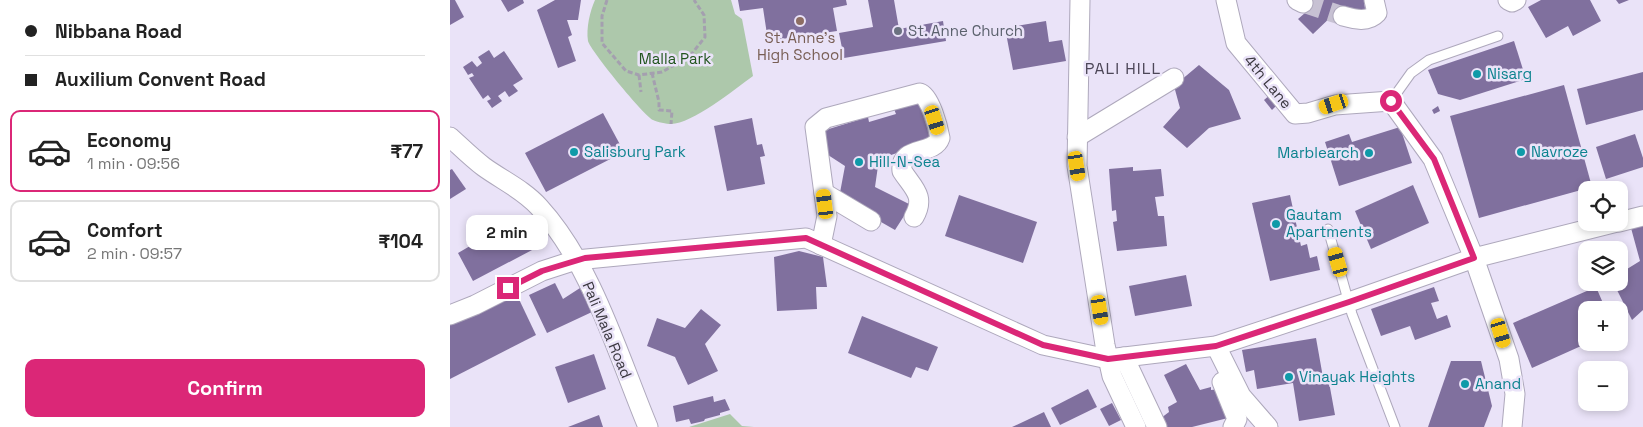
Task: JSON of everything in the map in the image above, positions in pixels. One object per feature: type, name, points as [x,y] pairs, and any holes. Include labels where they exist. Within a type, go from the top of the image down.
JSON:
[{"type":"street","points":[[1080,0],[1077,166],[1116,358],[1157,427]]},
{"type":"street","name":"4th Lane","points":[[1226,0],[1236,43],[1295,114],[1308,113],[1334,104],[1391,101]]},
{"type":"street","points":[[1343,16],[1366,20],[1375,16],[1377,13],[1374,0]]},
{"type":"street","points":[[1508,0],[1512,2],[1516,0]]},
{"type":"street","points":[[1077,137],[1174,78]]},
{"type":"street","points":[[821,245],[827,216],[815,127],[826,118],[920,93],[924,94],[929,104],[940,138],[936,145],[908,154],[902,161],[902,171],[919,197],[919,208],[914,217]]},
{"type":"street","points":[[1391,101],[1434,159],[1474,258],[1509,358],[1515,394],[1512,427]]},
{"type":"street","name":"Pali Mala Road","points":[[450,137],[483,166],[526,195],[552,223],[576,260],[598,303],[648,427]]},
{"type":"street","points":[[824,193],[871,221]]},
{"type":"street","points":[[1628,220],[1643,216]]},
{"type":"street","points":[[450,315],[475,305],[542,271],[576,260],[806,238],[1043,345],[1116,358],[1212,347],[1474,258],[1582,231]]},
{"type":"street","points":[[1212,347],[1235,416],[1236,420],[1233,427]]},
{"type":"street","points":[[1212,347],[1241,396],[1268,427]]},
{"type":"street","points":[[1116,358],[1113,380],[1136,427]]},
{"type":"lane","points":[[1391,101],[1412,73],[1429,60],[1498,36]]},
{"type":"lane","points":[[1328,229],[1352,314],[1395,427]]},
{"type":"path","points":[[607,0],[602,16],[602,43],[626,71],[639,75],[662,72],[690,56],[705,37],[704,15],[696,2],[700,0]]},
{"type":"path","points":[[652,73],[659,110],[672,111],[671,124]]},
{"type":"path","points":[[639,75],[641,92]]},
{"type":"green space","name":"Malla Park","points":[[595,0],[731,0],[735,14],[742,19],[753,76],[713,105],[690,118],[671,124],[653,120],[618,82],[588,41],[589,20]]},
{"type":"green space","points":[[730,414],[742,426],[754,427],[689,427]]},
{"type":"building","points":[[450,0],[455,0],[464,17],[450,25]]},
{"type":"building","points":[[501,0],[523,0],[524,3],[508,12]]},
{"type":"building","points":[[555,0],[581,0],[578,20],[567,20],[572,35],[568,37],[576,61],[558,68],[537,10]]},
{"type":"building","name":"St. Anne's High School","points":[[738,0],[846,0],[847,5],[833,8],[837,31],[768,41],[763,8],[740,11]]},
{"type":"building","name":"St. Anne Church","points":[[868,0],[894,0],[899,29],[943,21],[946,41],[844,58],[839,33],[873,27]]},
{"type":"building","points":[[1320,0],[1364,0],[1365,9],[1335,13],[1313,34],[1298,19]]},
{"type":"building","points":[[1541,0],[1590,0],[1601,21],[1573,36],[1568,26],[1546,38],[1528,7]]},
{"type":"building","points":[[1616,0],[1629,0],[1619,4]]},
{"type":"building","points":[[1046,21],[1049,42],[1062,40],[1066,61],[1013,70],[1005,28]]},
{"type":"building","name":"Nisarg","points":[[1514,41],[1526,79],[1460,100],[1438,94],[1428,70]]},
{"type":"building","points":[[489,50],[494,58],[504,51],[523,79],[513,85],[518,91],[509,97],[505,91],[498,96],[502,101],[492,108],[487,101],[491,99],[488,95],[483,99],[469,78],[474,76],[472,73],[468,75],[463,67],[472,61],[477,67],[482,63],[478,57]]},
{"type":"building","points":[[1199,65],[1229,90],[1241,119],[1209,128],[1187,148],[1163,127],[1180,108],[1174,86]]},
{"type":"building","points":[[1643,72],[1643,110],[1586,125],[1577,89]]},
{"type":"building","name":"Navroze","points":[[1564,85],[1590,181],[1578,181],[1578,191],[1479,218],[1450,116]]},
{"type":"building","points":[[1271,94],[1279,103],[1272,110],[1264,100]]},
{"type":"building","name":"Hill-N-Sea","points":[[919,101],[933,141],[879,159],[875,187],[911,205],[895,230],[839,198],[845,166],[825,153],[819,132],[868,117],[869,122],[896,114],[894,109]]},
{"type":"building","points":[[1438,106],[1440,111],[1434,114],[1432,110]]},
{"type":"building","name":"Salisbury Park","points":[[603,113],[624,152],[546,192],[525,153]]},
{"type":"building","points":[[752,118],[757,145],[762,144],[765,156],[760,157],[765,184],[727,191],[714,126]]},
{"type":"building","name":"Marblearch","points":[[1400,127],[1412,163],[1339,186],[1325,142],[1349,134],[1352,142]]},
{"type":"building","points":[[1635,134],[1643,158],[1643,167],[1606,179],[1596,147]]},
{"type":"building","points":[[1133,167],[1133,171],[1161,169],[1164,196],[1155,197],[1158,216],[1164,216],[1167,246],[1117,251],[1113,222],[1117,221],[1116,210],[1112,211],[1109,169]]},
{"type":"building","points":[[452,169],[466,189],[450,199],[450,170]]},
{"type":"building","points":[[1413,185],[1429,223],[1371,249],[1355,211]]},
{"type":"building","points":[[959,195],[1037,222],[1023,263],[945,236]]},
{"type":"building","name":"Gautam Apartments","points":[[1290,195],[1301,246],[1307,244],[1310,258],[1317,256],[1320,270],[1270,281],[1252,203]]},
{"type":"building","points":[[521,223],[534,249],[473,281],[458,253],[501,228],[503,232]]},
{"type":"building","points":[[1643,225],[1643,310],[1632,320],[1628,312],[1628,301],[1622,301],[1618,291],[1628,291],[1628,268],[1640,261],[1631,228]]},
{"type":"building","points":[[799,251],[823,257],[827,287],[816,287],[817,309],[777,311],[774,257]]},
{"type":"building","points":[[1186,275],[1192,306],[1135,316],[1129,286]]},
{"type":"building","points":[[555,283],[563,299],[580,288],[592,312],[547,333],[529,295]]},
{"type":"building","points":[[1434,287],[1439,301],[1431,303],[1437,319],[1447,315],[1451,327],[1415,340],[1410,326],[1381,336],[1371,309]]},
{"type":"building","points":[[1587,291],[1598,291],[1602,301],[1578,301],[1578,347],[1532,368],[1513,323]]},
{"type":"building","points":[[516,293],[536,335],[450,379],[450,324]]},
{"type":"building","points":[[701,309],[721,325],[705,344],[718,371],[688,385],[675,357],[647,346],[657,318],[685,328]]},
{"type":"building","points":[[862,316],[938,347],[928,371],[916,367],[911,378],[848,353]]},
{"type":"building","name":"Vinayak Heights","points":[[1316,338],[1324,383],[1329,382],[1335,415],[1299,421],[1293,383],[1257,389],[1254,370],[1246,372],[1242,350]]},
{"type":"building","points":[[594,354],[606,389],[568,403],[555,367]]},
{"type":"building","name":"Anand","points":[[1451,361],[1481,361],[1492,406],[1484,427],[1428,427]]},
{"type":"building","points":[[1186,364],[1200,390],[1211,387],[1211,390],[1220,389],[1232,417],[1192,427],[1165,427],[1161,418],[1169,412],[1168,407],[1177,402],[1164,375]]},
{"type":"building","points":[[1088,389],[1097,407],[1060,425],[1051,408]]},
{"type":"building","points":[[713,396],[714,402],[725,399],[730,410],[704,421],[691,424],[689,419],[676,422],[673,406]]},
{"type":"building","points":[[1112,403],[1121,420],[1109,426],[1100,409]]},
{"type":"building","points":[[1044,412],[1051,427],[1012,427]]},
{"type":"building","points":[[599,415],[603,427],[568,427]]},
{"type":"tunnel","points":[[1303,3],[1343,16]]},
{"type":"place","name":"St. Anne's High School","points":[[800,21]]},
{"type":"place","name":"St. Anne Church","points":[[898,31]]},
{"type":"place","name":"Nisarg","points":[[1477,74]]},
{"type":"place","name":"Salisbury Park","points":[[574,152]]},
{"type":"place","name":"Navroze","points":[[1521,152]]},
{"type":"place","name":"Marblearch","points":[[1369,153]]},
{"type":"place","name":"Hill-N-Sea","points":[[859,162]]},
{"type":"place","name":"Gautam Apartments","points":[[1276,224]]},
{"type":"place","name":"Vinayak Heights","points":[[1289,377]]},
{"type":"place","name":"Anand","points":[[1465,384]]},
{"type":"district","name":"PALI HILL","points":[[1123,68]]},
{"type":"route","points":[[508,288],[542,271],[585,258],[806,238],[1043,345],[1108,359],[1208,348],[1349,302],[1474,258],[1434,159],[1391,101]]}]
